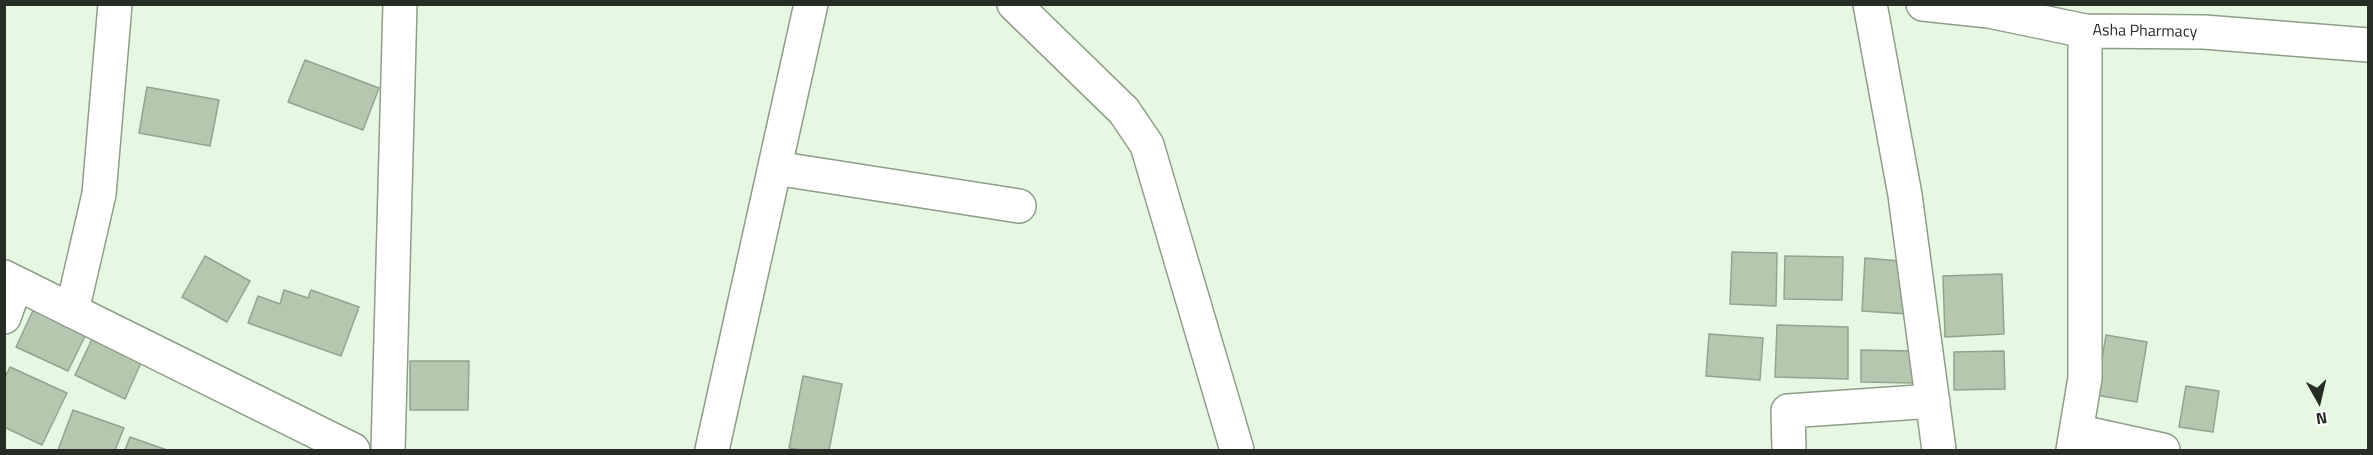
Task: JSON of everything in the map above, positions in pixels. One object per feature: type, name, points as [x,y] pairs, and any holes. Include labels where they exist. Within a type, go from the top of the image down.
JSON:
[{"type":"street","points":[[72,311],[99,194],[115,4]]},
{"type":"street","points":[[388,450],[400,4]]},
{"type":"street","points":[[712,450],[811,4]]},
{"type":"street","points":[[1014,4],[1124,111],[1147,145],[1237,450]]},
{"type":"street","points":[[1870,4],[1905,195],[1939,450]]},
{"type":"street","name":"Asha Pharmacy","points":[[1923,4],[1989,11],[2085,31],[2204,32],[2368,45]]},
{"type":"street","points":[[2085,31],[2085,378],[2075,440],[2163,450]]},
{"type":"street","points":[[775,168],[1019,206]]},
{"type":"street","points":[[4,317],[10,280],[353,450]]},
{"type":"street","points":[[1790,450],[1788,411],[1933,401]]},
{"type":"building","points":[[305,60],[379,88],[363,130],[288,102]]},
{"type":"building","points":[[147,87],[219,100],[210,146],[139,133]]},
{"type":"building","points":[[1732,252],[1777,253],[1776,306],[1730,304]]},
{"type":"building","points":[[205,256],[250,281],[227,322],[182,297]]},
{"type":"building","points":[[1785,256],[1843,257],[1842,300],[1784,299]]},
{"type":"building","points":[[1865,258],[1912,262],[1908,314],[1862,311]]},
{"type":"building","points":[[2002,274],[2004,334],[1945,337],[1943,276]]},
{"type":"building","points":[[284,290],[308,298],[311,290],[359,307],[341,356],[248,323],[258,296],[280,304]]},
{"type":"building","points":[[36,304],[89,328],[68,371],[16,347]]},
{"type":"building","points":[[1777,325],[1848,327],[1848,379],[1775,377]]},
{"type":"building","points":[[95,333],[144,356],[125,399],[75,375]]},
{"type":"building","points":[[1709,334],[1763,338],[1760,380],[1706,376]]},
{"type":"building","points":[[2106,335],[2147,342],[2137,402],[2096,395]]},
{"type":"building","points":[[1861,350],[1914,351],[1913,383],[1861,382]]},
{"type":"building","points":[[2004,351],[2005,389],[1954,390],[1954,352]]},
{"type":"building","points":[[410,361],[469,361],[468,410],[410,410]]},
{"type":"building","points":[[10,367],[67,393],[42,445],[4,427],[4,379]]},
{"type":"building","points":[[803,376],[842,384],[829,450],[789,448]]},
{"type":"building","points":[[2186,386],[2219,391],[2213,432],[2179,427]]},
{"type":"building","points":[[73,410],[124,428],[115,450],[58,450]]},
{"type":"building","points":[[130,437],[167,450],[125,450]]}]
